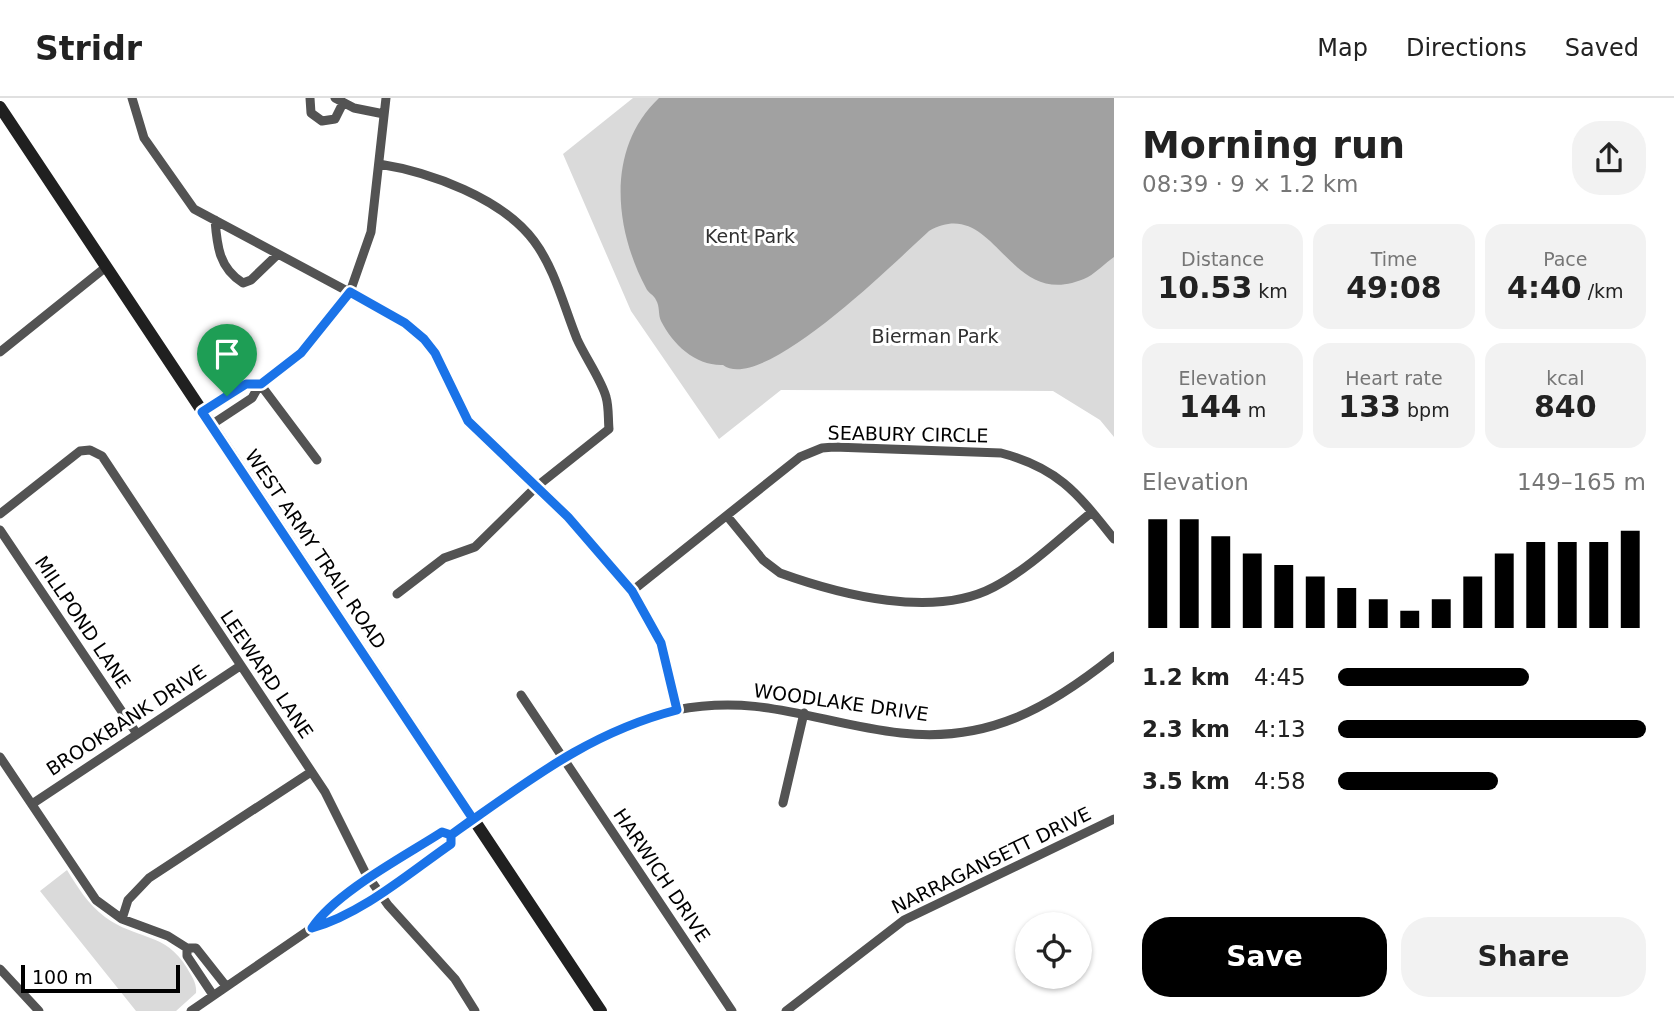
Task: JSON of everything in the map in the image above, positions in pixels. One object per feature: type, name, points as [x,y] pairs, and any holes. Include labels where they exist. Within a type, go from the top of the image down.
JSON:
[{"type":"main road","name":"WEST ARMY TRAIL ROAD","points":[[0,107],[601,1011]]},
{"type":"street","points":[[132,98],[139,127],[151,150],[194,209],[405,323],[424,339],[435,353],[468,421],[568,517],[632,591],[661,643],[677,710]]},
{"type":"street","points":[[310,98],[311,113],[322,121],[335,119],[339,101],[384,114]]},
{"type":"street","points":[[211,425],[252,398],[261,384],[310,344],[350,292],[371,232],[386,98]]},
{"type":"street","points":[[379,164],[416,170],[492,205],[521,226],[544,258],[586,359],[605,393],[609,429],[536,487],[475,547],[444,558],[397,594]]},
{"type":"street","points":[[215,220],[218,253],[233,276],[243,283],[251,280],[277,255]]},
{"type":"street","points":[[0,352],[106,267]]},
{"type":"street","points":[[202,412],[246,384],[261,384]]},
{"type":"street","points":[[261,384],[317,460]]},
{"type":"street","name":"SEABURY CIRCLE","points":[[632,591],[809,452],[850,446],[1001,453],[1024,459],[1060,477],[1114,539]]},
{"type":"street","name":"LEEWARD LANE","points":[[0,514],[80,451],[96,452],[311,772],[370,879],[455,979],[472,1010]]},
{"type":"street","points":[[727,516],[763,560],[780,573],[908,603],[938,603],[975,595],[1002,582],[1092,512]]},
{"type":"street","name":"MILLPOND LANE","points":[[0,530],[137,734]]},
{"type":"street","name":"WOODLAKE DRIVE","points":[[451,835],[563,758],[620,727],[677,710],[745,705],[804,712],[901,733],[971,731],[1006,723],[1039,709],[1070,691],[1114,656]]},
{"type":"street","name":"BROOKBANK DRIVE","points":[[32,804],[240,666]]},
{"type":"street","name":"HARWICH DRIVE","points":[[521,695],[732,1011]]},
{"type":"street","points":[[783,803],[804,712]]},
{"type":"street","points":[[0,757],[88,891],[105,909],[121,919],[168,936],[187,948],[196,948],[226,986]]},
{"type":"street","points":[[121,919],[128,900],[149,878],[311,772]]},
{"type":"street","name":"NARRAGANSETT DRIVE","points":[[786,1011],[904,920],[1114,820]]},
{"type":"street","name":"WOODLAKE DRIVE","points":[[312,928],[321,915],[370,879],[442,832],[451,835]]},
{"type":"street","name":"WOODLAKE DRIVE","points":[[191,1011],[312,928],[326,924],[380,893],[451,844],[451,835]]},
{"type":"street","points":[[187,948],[187,956],[212,995]]},
{"type":"street","points":[[0,969],[39,1011]]},
{"type":"green space","name":"Kent Park","points":[[633,98],[1114,98],[1114,437],[1100,420],[1053,391],[781,390],[719,439],[631,311],[563,154]]},
{"type":"green space","points":[[67,870],[88,901],[105,917],[128,930],[160,942],[179,956],[194,980],[196,993],[176,1011],[136,1011],[40,891]]},
{"type":"shaded area","name":"Kent Park","points":[[659,98],[1114,98],[1114,257],[1088,277],[1061,285],[1039,281],[1020,270],[988,239],[971,228],[952,224],[929,231],[829,320],[767,361],[742,369],[704,362],[686,352],[666,330],[657,302],[647,290],[635,265],[622,215],[623,164],[630,140],[642,118]]},
{"type":"route","points":[[227,396],[202,412],[473,819],[451,835],[442,832],[370,879],[321,915],[312,928],[326,924],[380,893],[451,844],[451,835],[563,758],[600,736],[633,722],[677,710],[661,643],[653,624],[632,591],[568,517],[473,428],[458,404],[435,353],[424,339],[405,323],[350,292],[327,324],[301,353],[261,384],[246,384],[227,396]]},
{"type":"park label","name":"Bierman Park","points":[[935,336]]}]
